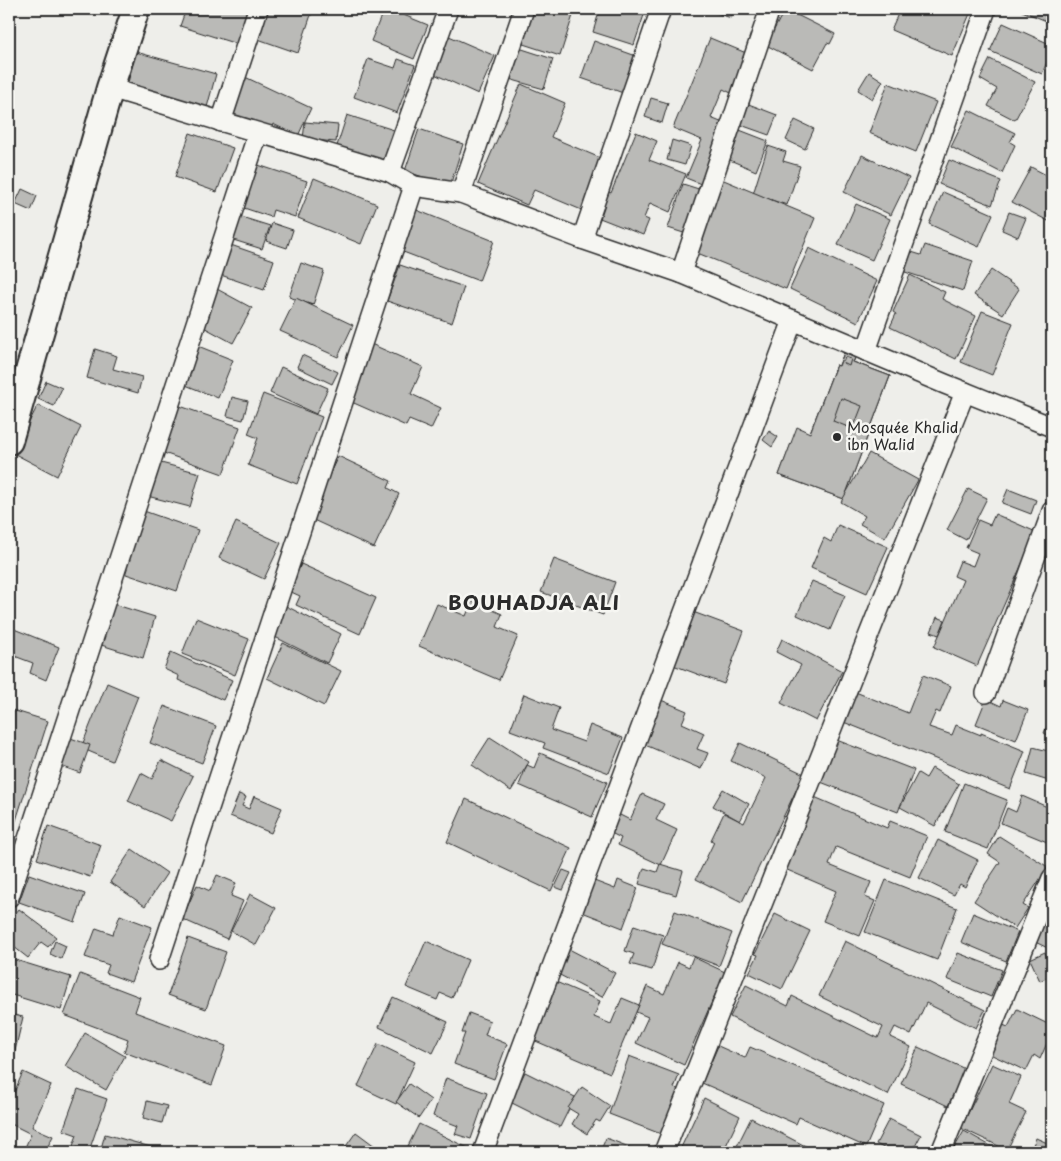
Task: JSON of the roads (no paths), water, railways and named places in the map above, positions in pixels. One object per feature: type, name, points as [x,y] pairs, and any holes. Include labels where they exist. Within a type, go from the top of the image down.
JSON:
[{"type":"street","points":[[9,441],[110,88],[136,9]]},
{"type":"street","points":[[221,122],[258,9]]},
{"type":"street","points":[[390,172],[448,9]]},
{"type":"street","points":[[461,194],[524,9]]},
{"type":"street","points":[[582,239],[661,9]]},
{"type":"street","points":[[681,273],[770,9]]},
{"type":"street","points":[[866,350],[986,9]]},
{"type":"street","points":[[110,88],[390,172],[414,186],[461,194],[681,273],[1052,427]]},
{"type":"street","points":[[9,897],[258,133]]},
{"type":"street","points":[[159,960],[414,186]]},
{"type":"street","points":[[483,1152],[793,320]]},
{"type":"street","points":[[664,1152],[964,392]]},
{"type":"street","points":[[986,693],[1052,511]]},
{"type":"street","points":[[942,1152],[1052,878]]},
{"type":"place","name":"Mosquée Khalid ibn Walid","points":[[837,437]]},
{"type":"district","name":"BOUHADJA ALI","points":[[534,603]]}]
